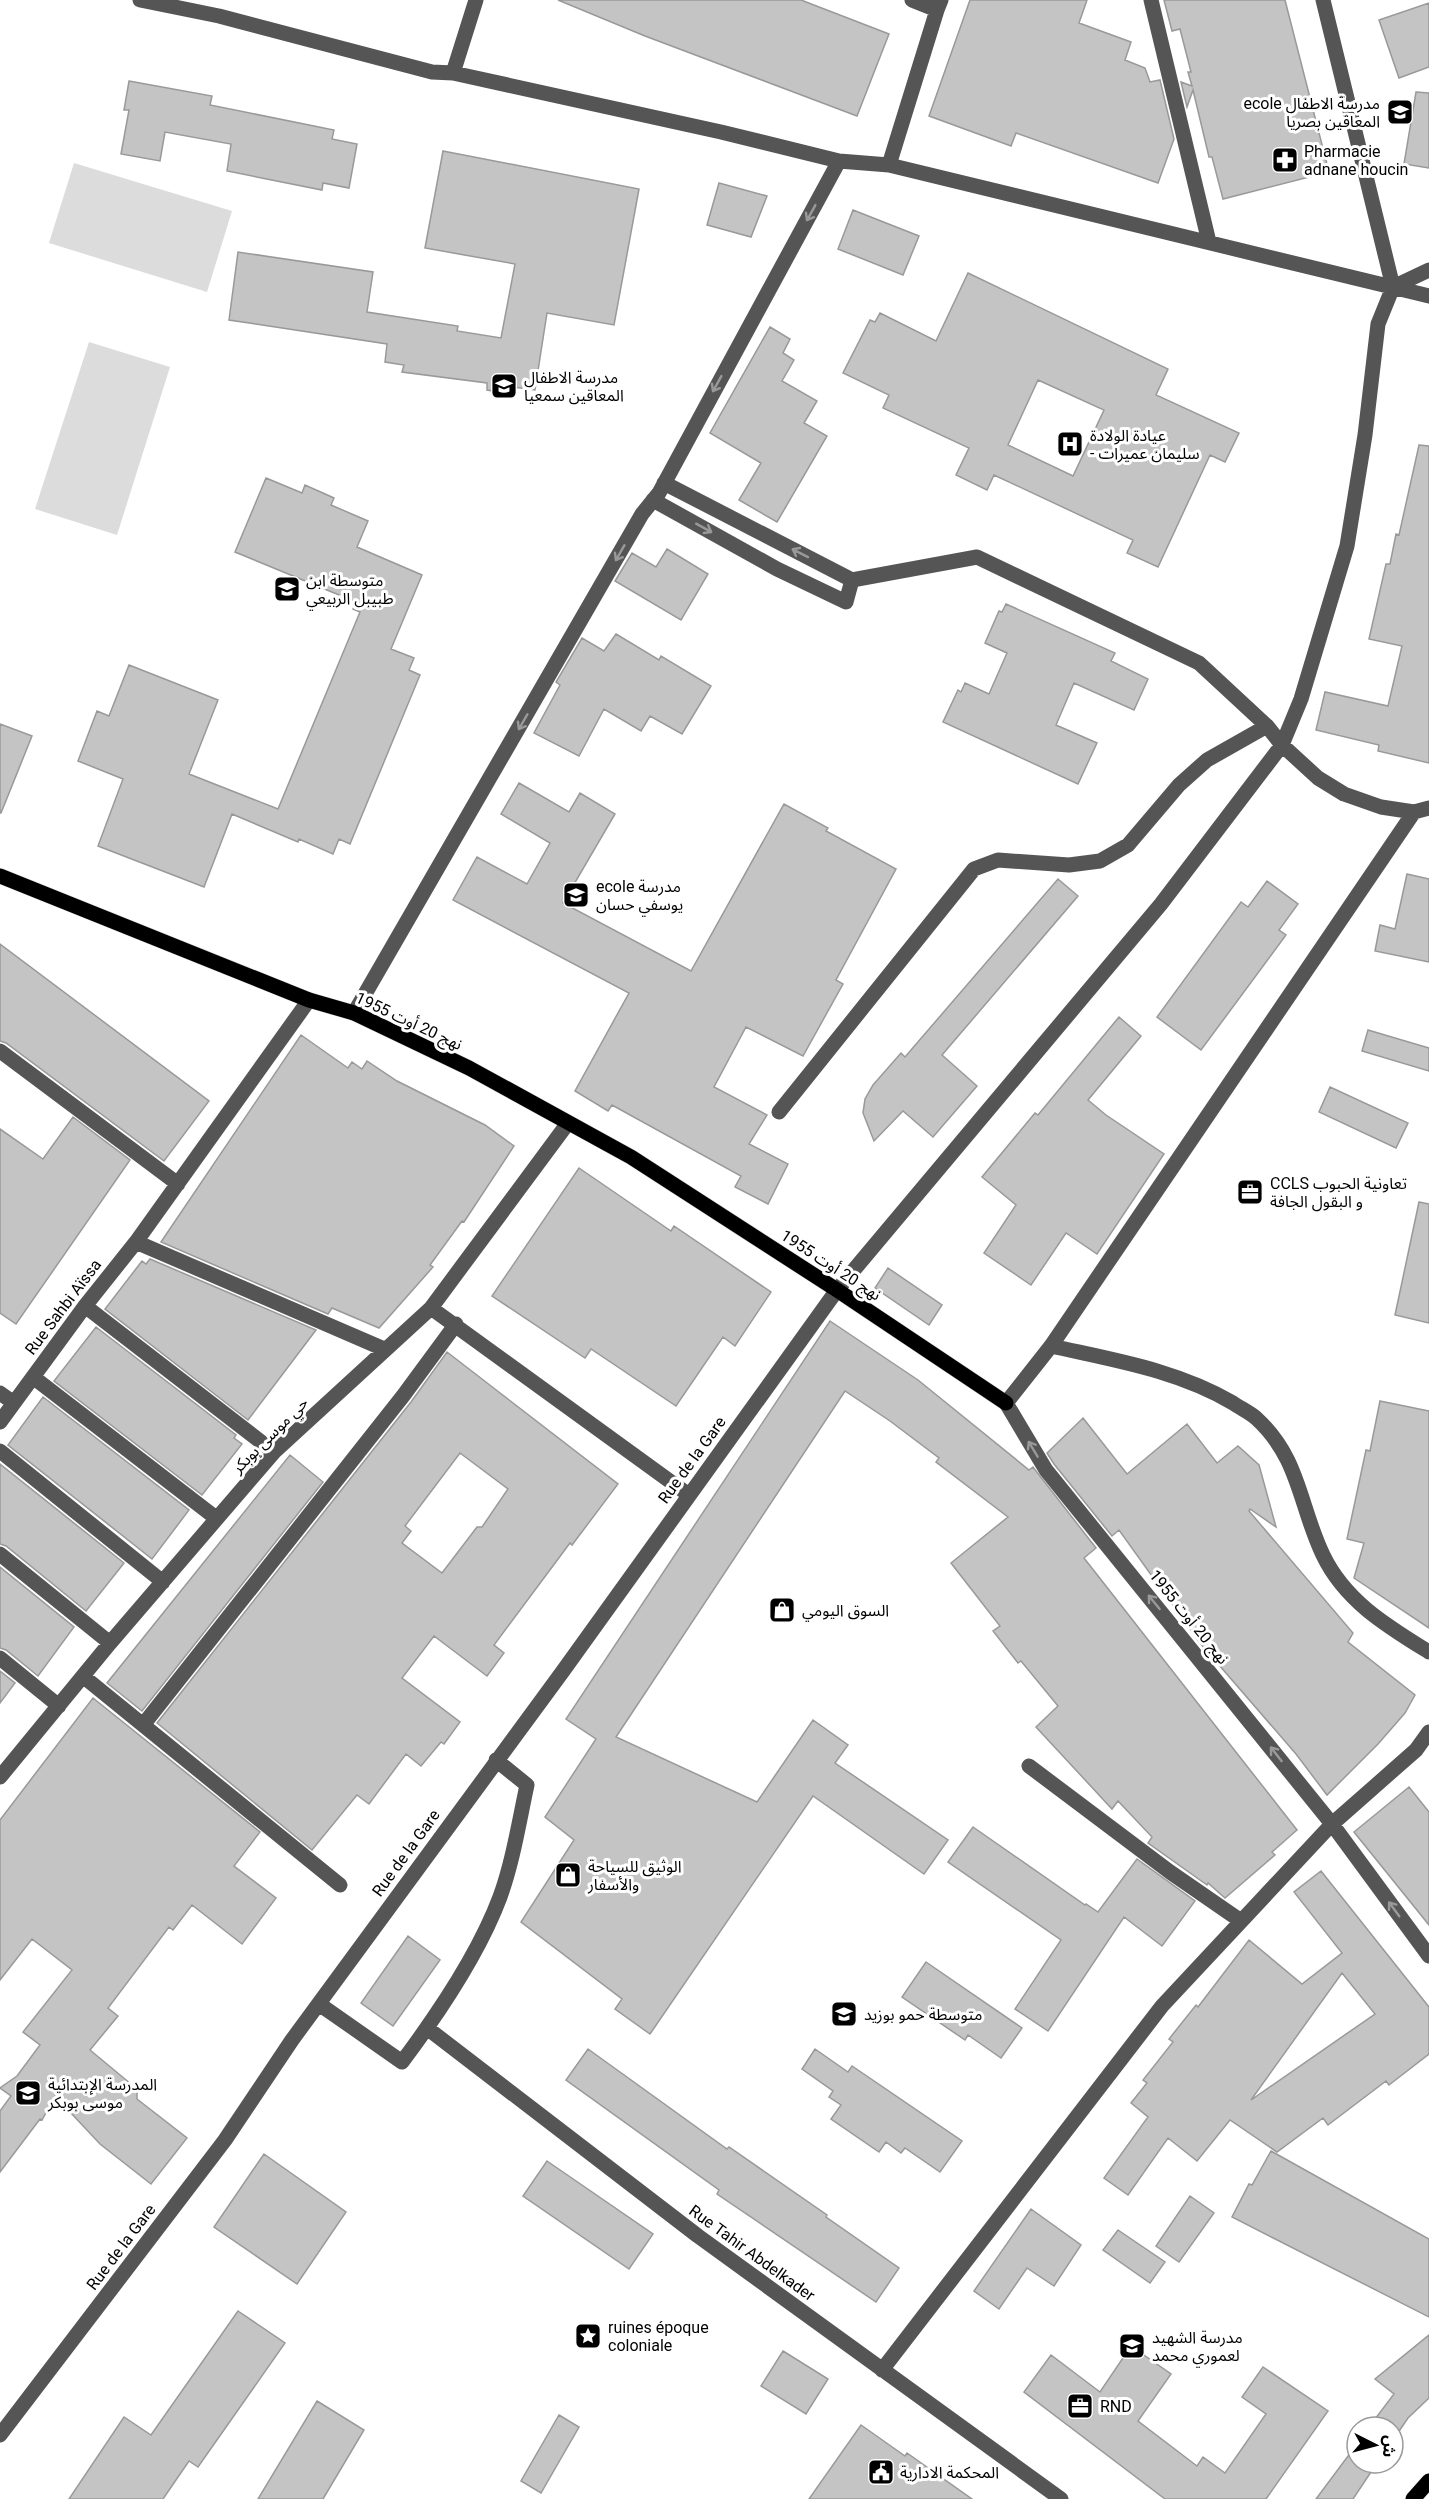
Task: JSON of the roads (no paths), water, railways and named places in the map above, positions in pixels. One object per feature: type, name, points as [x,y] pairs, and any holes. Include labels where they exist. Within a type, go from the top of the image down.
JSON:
[{"type":"main road","name":"نهج 20 أوت 1955","points":[[0,876],[309,1000],[354,1013],[469,1068],[631,1157],[1006,1403]]},
{"type":"main road","points":[[1413,2499],[1429,2481]]},
{"type":"street","points":[[140,0],[219,16],[432,72],[453,73],[721,132],[839,162],[889,165],[1429,296]]},
{"type":"street","points":[[453,73],[476,0]]},
{"type":"street","points":[[889,165],[939,5],[912,0]]},
{"type":"street","points":[[1150,0],[1209,242]]},
{"type":"street","points":[[1323,0],[1393,287]]},
{"type":"street","points":[[354,1013],[642,514],[664,483],[839,162]]},
{"type":"street","points":[[1393,287],[1429,270]]},
{"type":"street","name":"Rue de la Gare","points":[[0,2435],[225,2140],[319,2004],[563,1671],[837,1290],[1161,904],[1282,745],[1301,699],[1347,546],[1363,446],[1378,324],[1393,287]]},
{"type":"street","points":[[664,483],[852,580],[977,557],[1198,663],[1267,726],[1282,745],[1318,778],[1344,794],[1381,807],[1414,812],[1429,808]]},
{"type":"street","points":[[653,500],[777,568],[846,602],[852,580]]},
{"type":"street","points":[[779,1112],[974,869],[998,860],[1069,865],[1100,861],[1128,845],[1179,785],[1207,760],[1267,726]]},
{"type":"street","points":[[1006,1403],[1051,1346],[1414,812]]},
{"type":"street","name":"Rue Sahbi Aïssa","points":[[0,1422],[85,1306],[136,1242],[309,1000]]},
{"type":"street","points":[[0,1051],[178,1184]]},
{"type":"street","name":"حي موسى بوبكر","points":[[0,1777],[110,1643],[274,1452],[431,1308],[568,1123]]},
{"type":"street","points":[[136,1242],[384,1349]]},
{"type":"street","points":[[85,1306],[274,1452]]},
{"type":"street","points":[[431,1308],[689,1495]]},
{"type":"street","points":[[143,1725],[381,1425],[456,1324]]},
{"type":"street","points":[[1051,1346],[1184,1379],[1254,1416],[1278,1441],[1300,1485],[1323,1556],[1343,1587],[1374,1618],[1429,1652]]},
{"type":"street","points":[[33,1377],[216,1518]]},
{"type":"street","points":[[0,1393],[14,1403]]},
{"type":"street","name":"نهج 20 أوت 1955","points":[[1006,1403],[1046,1470],[1332,1824],[1429,1956]]},
{"type":"street","points":[[0,1451],[163,1581]]},
{"type":"street","points":[[0,1554],[110,1643]]},
{"type":"street","points":[[0,1658],[59,1706]]},
{"type":"street","points":[[84,1677],[340,1885]]},
{"type":"street","points":[[882,2370],[1162,2006],[1332,1824],[1416,1750],[1429,1732]]},
{"type":"street","points":[[319,2004],[402,2062],[427,2028],[483,1935],[500,1897],[512,1854],[527,1785],[496,1760]]},
{"type":"street","points":[[1029,1766],[1170,1872],[1241,1921]]},
{"type":"street","name":"Rue Tahir Abdelkader","points":[[427,2028],[698,2236],[1061,2499]]},
{"type":"place","name":"ecole مدرسة الاطفال المعاقين بصريا","points":[[1400,112]]},
{"type":"place","name":"Pharmacie adnane houcin","points":[[1285,160]]},
{"type":"place","name":"مدرسة الاطفال المعاقين سمعيا","points":[[504,386]]},
{"type":"place","name":"عيادة الولادة - سليمان عميرات","points":[[1070,444]]},
{"type":"place","name":"متوسطة ابن طبيبل الربيعي","points":[[287,589]]},
{"type":"place","name":"ecole مدرسة يوسفي حسان","points":[[576,895]]},
{"type":"place","name":"CCLS تعاونية الحبوب و البقول الجافة","points":[[1250,1192]]},
{"type":"place","name":"السوق اليومي","points":[[782,1610]]},
{"type":"place","name":"الوثيق للسياحة والأسفار","points":[[568,1875]]},
{"type":"place","name":"متوسطة حمو بوزيد","points":[[844,2014]]},
{"type":"place","name":"المدرسة الإبتدائية موسى بوبكر","points":[[28,2093]]},
{"type":"place","name":"ruines époque coloniale","points":[[588,2336]]},
{"type":"place","name":"مدرسة الشهيد لعموري محمد","points":[[1132,2346]]},
{"type":"place","name":"RND","points":[[1080,2406]]},
{"type":"place","name":"المحكمة الادارية","points":[[881,2472]]}]
